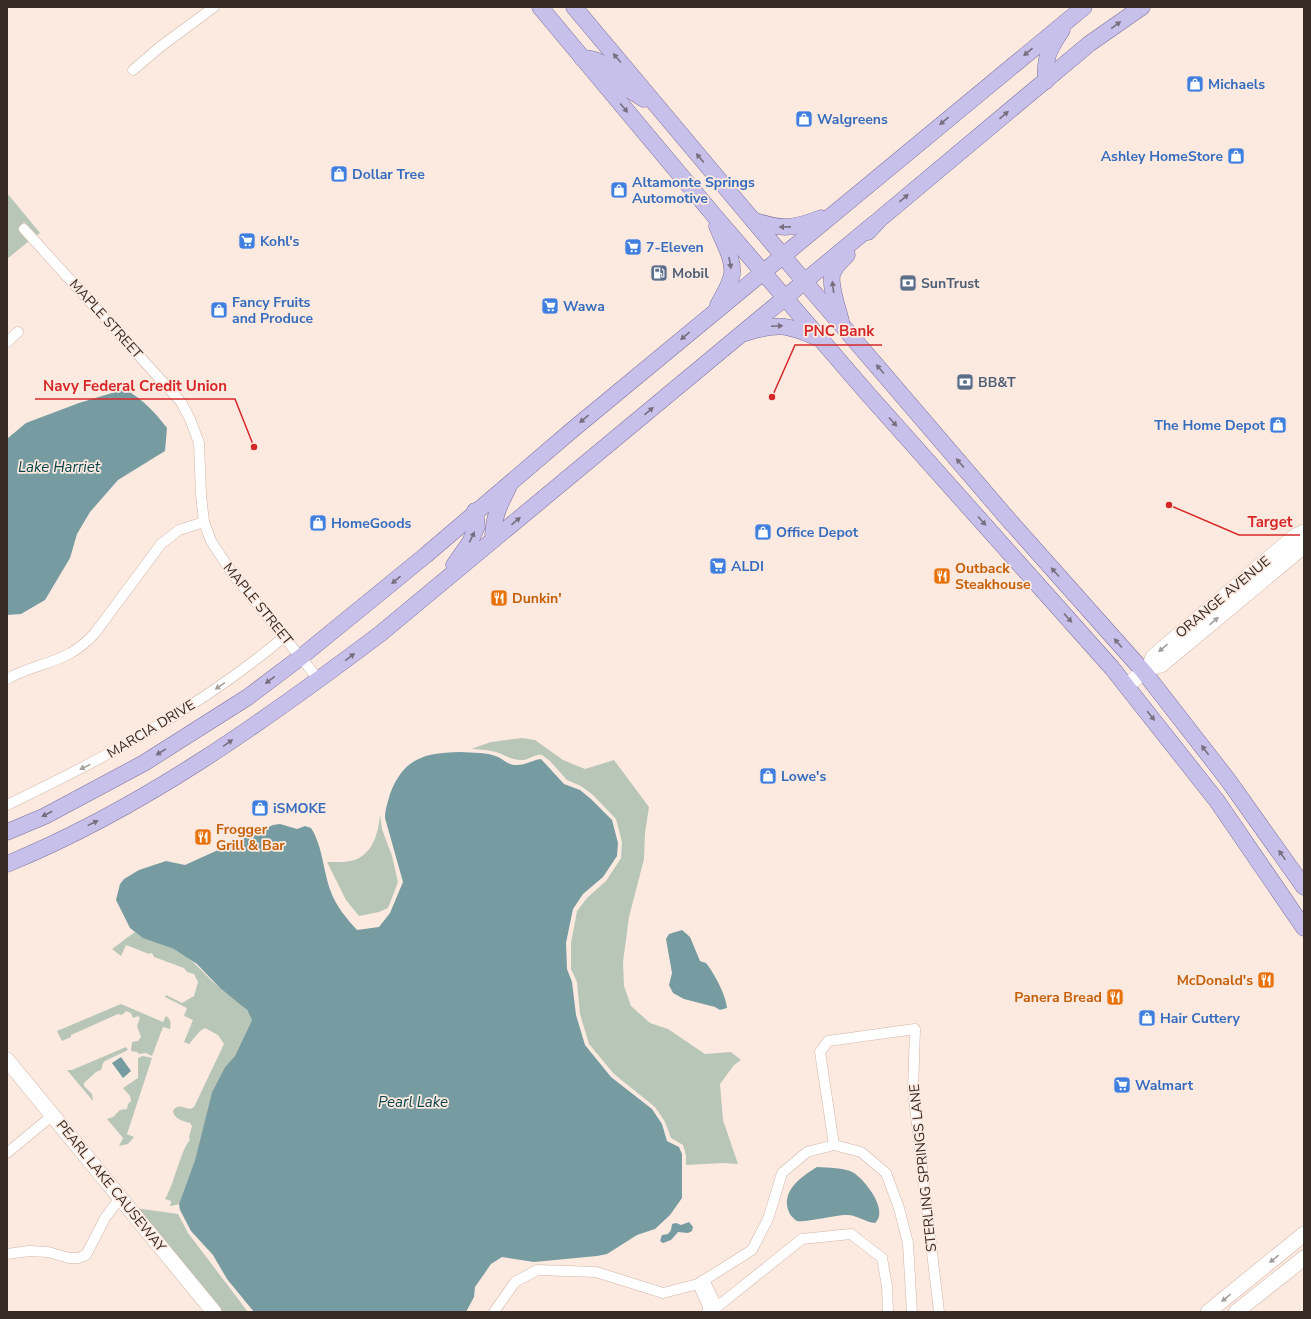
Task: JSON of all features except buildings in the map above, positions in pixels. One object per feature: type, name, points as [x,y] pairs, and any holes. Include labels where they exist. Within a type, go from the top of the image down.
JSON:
[{"type":"main road","points":[[540,7],[712,213],[821,340],[1127,686],[1217,801],[1304,928]]},
{"type":"main road","points":[[574,7],[782,256],[1008,519],[1146,670],[1228,780],[1304,887]]},
{"type":"main road","points":[[7,832],[45,816],[144,763],[248,697],[301,657],[354,616],[513,479],[1084,7]]},
{"type":"main road","points":[[7,864],[110,815],[197,764],[319,680],[380,634],[804,281],[875,224],[1089,44],[1142,7]]},
{"type":"main road","points":[[1046,81],[1044,65],[1052,45],[1069,18]]},
{"type":"main road","points":[[582,58],[592,58],[598,61],[623,85],[658,108]]},
{"type":"main road","points":[[752,220],[768,226],[784,228],[794,227],[835,212]]},
{"type":"main road","points":[[712,213],[728,252],[732,273],[727,288],[715,312]]},
{"type":"main road","points":[[842,325],[834,294],[832,276],[836,266],[875,224]]},
{"type":"main road","points":[[740,335],[765,327],[779,325],[795,328],[821,340]]},
{"type":"main road","points":[[493,540],[493,523],[496,511],[513,479]]},
{"type":"main road","points":[[956,492],[975,497],[1008,519]]},
{"type":"main road","points":[[443,582],[470,542],[477,526],[475,511]]},
{"type":"main road","points":[[1262,866],[1289,884],[1304,890]]},
{"type":"main road","points":[[1286,901],[1304,908]]},
{"type":"street","points":[[133,70],[160,47],[214,7]]},
{"type":"street","name":"MAPLE STREET","points":[[24,229],[181,402],[190,419],[199,443],[201,495],[204,522],[211,541],[222,560],[319,680]]},
{"type":"street","points":[[7,342],[18,332]]},
{"type":"street","points":[[7,679],[30,668],[56,661],[84,645],[95,633],[161,544],[179,530],[204,522]]},
{"type":"street","name":"ORANGE AVENUE","points":[[1146,670],[1153,656],[1294,537],[1304,532]]},
{"type":"street","name":"ORANGE AVENUE","points":[[1127,686],[1146,670],[1161,665],[1304,546]]},
{"type":"street","name":"MARCIA DRIVE","points":[[7,805],[89,765],[181,712],[256,661],[284,637]]},
{"type":"street","name":"STERLING SPRINGS LANE","points":[[832,1141],[820,1052],[822,1047],[828,1041],[915,1029],[913,1090],[939,1312]]},
{"type":"street","name":"PEARL LAKE CAUSEWAY","points":[[7,1060],[214,1312]]},
{"type":"street","points":[[7,1153],[53,1115]]},
{"type":"street","points":[[494,1312],[515,1282],[537,1270],[596,1272],[662,1293],[701,1282],[752,1250],[768,1219],[782,1173],[807,1152],[832,1141],[861,1152],[886,1173],[908,1243],[912,1312]]},
{"type":"street","points":[[7,1254],[29,1251],[48,1252],[69,1258],[78,1258],[86,1254],[105,1218],[120,1198]]},
{"type":"street","points":[[701,1282],[711,1310],[802,1239],[851,1234],[882,1258],[887,1286],[888,1312]]},
{"type":"street","points":[[1208,1312],[1304,1234]]},
{"type":"street","points":[[1236,1312],[1304,1258]]},
{"type":"green space","points":[[7,193],[40,233],[36,236],[24,222],[18,229],[29,241],[7,259]]},
{"type":"green space","points":[[522,738],[535,740],[563,760],[585,769],[614,760],[649,807],[645,833],[644,859],[629,917],[623,962],[624,986],[631,1006],[650,1023],[668,1029],[705,1054],[731,1052],[741,1060],[734,1065],[720,1084],[723,1120],[738,1164],[723,1163],[686,1165],[686,1155],[683,1145],[671,1138],[665,1122],[655,1107],[614,1074],[589,1044],[580,1014],[577,982],[571,969],[571,943],[577,911],[587,898],[606,881],[621,858],[622,842],[616,819],[593,795],[581,786],[567,780],[550,761],[542,755],[519,760],[512,759],[493,751],[471,749],[491,742]]},
{"type":"green space","points":[[380,814],[382,829],[392,856],[398,882],[388,908],[379,912],[359,916],[346,900],[327,862],[352,861],[364,854],[375,839]]},
{"type":"green space","points":[[135,932],[149,940],[174,949],[187,957],[224,992],[243,1006],[252,1020],[235,1056],[225,1067],[212,1092],[195,1160],[179,1204],[171,1206],[169,1205],[171,1204],[171,1201],[165,1199],[184,1151],[190,1140],[189,1137],[192,1126],[190,1123],[177,1118],[173,1111],[177,1107],[190,1109],[194,1107],[224,1044],[218,1035],[205,1028],[200,1031],[189,1044],[184,1042],[193,1020],[184,1016],[187,1008],[165,997],[166,995],[182,1003],[194,996],[198,982],[194,974],[187,972],[184,968],[154,957],[152,953],[149,954],[126,945],[121,956],[112,949]]},
{"type":"green space","points":[[121,1004],[163,1022],[166,1016],[170,1020],[170,1029],[163,1027],[152,1056],[146,1053],[139,1054],[131,1051],[132,1042],[138,1041],[141,1037],[137,1026],[140,1018],[138,1016],[133,1018],[131,1013],[126,1011],[122,1015],[118,1014],[71,1035],[71,1037],[62,1041],[57,1031]]},
{"type":"green space","points":[[126,1047],[128,1050],[105,1061],[101,1070],[96,1072],[84,1083],[84,1086],[92,1094],[93,1101],[67,1070],[72,1070]]},
{"type":"green space","points":[[143,1056],[152,1058],[127,1134],[134,1137],[128,1144],[119,1146],[123,1138],[107,1119],[113,1117],[120,1110],[127,1109],[128,1104],[131,1101],[130,1096],[123,1088],[138,1078],[138,1058]]},
{"type":"green space","points":[[135,1208],[178,1214],[188,1233],[248,1312],[221,1312]]},
{"type":"water","name":"Lake Harriet","points":[[125,389],[148,406],[167,428],[165,451],[118,480],[90,512],[77,534],[70,558],[45,600],[21,614],[7,615],[8,438],[26,423],[79,403]]},
{"type":"water","name":"Pearl Lake","points":[[461,752],[490,754],[514,765],[521,765],[541,759],[564,784],[580,790],[612,820],[618,843],[617,856],[603,877],[583,894],[573,909],[566,943],[567,969],[572,982],[576,1015],[585,1045],[611,1077],[652,1109],[662,1124],[667,1141],[679,1147],[682,1154],[682,1198],[670,1215],[655,1229],[637,1235],[607,1254],[534,1262],[502,1257],[491,1264],[475,1287],[474,1297],[466,1312],[254,1312],[227,1279],[213,1255],[191,1231],[180,1210],[179,1204],[195,1160],[212,1092],[225,1067],[235,1056],[252,1020],[247,1010],[220,988],[197,964],[174,949],[143,938],[130,928],[116,900],[120,884],[124,879],[139,870],[166,861],[185,865],[273,825],[280,824],[297,829],[305,826],[311,828],[315,835],[331,892],[342,912],[357,930],[379,927],[390,913],[403,882],[385,818],[390,794],[402,772],[417,760],[426,756],[437,754]]},
{"type":"water","points":[[682,930],[690,937],[700,961],[706,963],[713,972],[722,991],[727,1008],[720,1010],[715,1007],[684,999],[673,993],[669,985],[672,973],[666,939],[669,934]]},
{"type":"water","points":[[121,1057],[131,1071],[123,1078],[112,1063]]},
{"type":"water","points":[[817,1167],[846,1170],[859,1177],[870,1189],[878,1204],[879,1218],[875,1223],[849,1215],[800,1221],[793,1218],[787,1204],[787,1197],[794,1185],[799,1180]]},
{"type":"water","points":[[689,1222],[693,1227],[692,1231],[688,1233],[678,1232],[671,1240],[663,1243],[660,1241],[662,1235],[668,1234],[671,1230],[672,1224],[676,1223],[681,1225]]},
{"type":"place","name":"Michaels","points":[[1195,84]]},
{"type":"place","name":"Walgreens","points":[[804,119]]},
{"type":"place","name":"Ashley HomeStore","points":[[1236,156]]},
{"type":"place","name":"Dollar Tree","points":[[339,174]]},
{"type":"place","name":"Altamonte Springs Automotive","points":[[619,190]]},
{"type":"place","name":"Kohl's","points":[[247,241]]},
{"type":"place","name":"7-Eleven","points":[[633,247]]},
{"type":"place","name":"Mobil","points":[[659,273]]},
{"type":"place","name":"SunTrust","points":[[908,283]]},
{"type":"place","name":"Wawa","points":[[550,306]]},
{"type":"place","name":"Fancy Fruits and Produce","points":[[219,310]]},
{"type":"place","name":"BB&T","points":[[965,382]]},
{"type":"place","name":"PNC Bank","points":[[772,397]]},
{"type":"place","name":"The Home Depot","points":[[1278,425]]},
{"type":"place","name":"Navy Federal Credit Union","points":[[254,447]]},
{"type":"place","name":"Target","points":[[1169,505]]},
{"type":"place","name":"HomeGoods","points":[[318,523]]},
{"type":"place","name":"Office Depot","points":[[763,532]]},
{"type":"place","name":"ALDI","points":[[718,566]]},
{"type":"place","name":"Outback Steakhouse","points":[[942,576]]},
{"type":"place","name":"Dunkin'","points":[[499,598]]},
{"type":"place","name":"Lowe's","points":[[768,776]]},
{"type":"place","name":"iSMOKE","points":[[260,808]]},
{"type":"place","name":"Frogger Grill & Bar","points":[[203,837]]},
{"type":"place","name":"McDonald's","points":[[1266,980]]},
{"type":"place","name":"Panera Bread","points":[[1115,997]]},
{"type":"place","name":"Hair Cuttery","points":[[1147,1018]]},
{"type":"place","name":"Walmart","points":[[1122,1085]]}]
